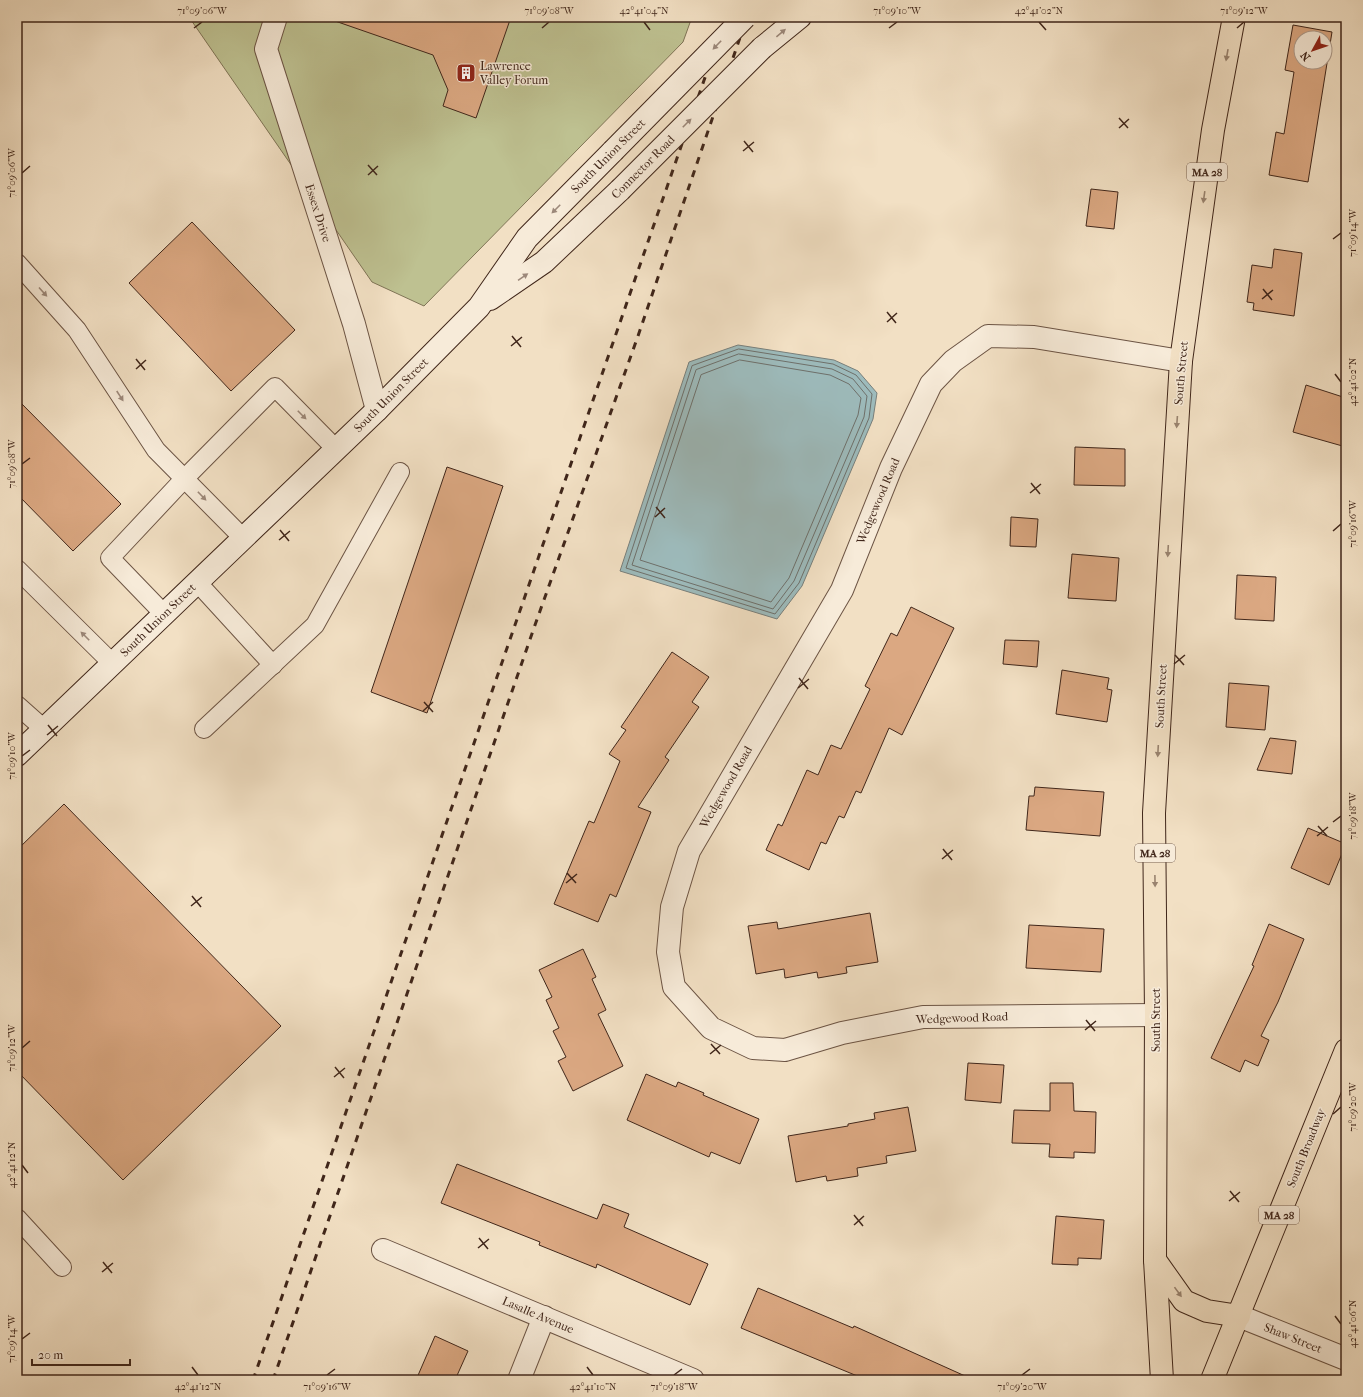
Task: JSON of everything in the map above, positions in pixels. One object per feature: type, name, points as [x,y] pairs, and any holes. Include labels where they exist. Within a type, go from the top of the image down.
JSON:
[{"type":"main road","name":"South Street","points":[[1162,1380],[1155,1260],[1156,1015],[1154,813],[1181,361],[1213,130],[1234,17]]},
{"type":"main road","name":"South Broadway","points":[[1212,1380],[1346,1050]]},
{"type":"main road","points":[[1155,1260],[1184,1301],[1207,1311],[1239,1316]]},
{"type":"street","name":"Essex Drive","points":[[276,17],[266,49],[354,324],[377,410]]},
{"type":"street","name":"South Union Street","points":[[17,755],[377,410],[479,307],[527,238],[745,17]]},
{"type":"street","name":"Connector Road","points":[[479,307],[544,262],[620,190],[762,48],[800,17]]},
{"type":"street","name":"Wedgewood Road","points":[[1156,1015],[922,1017],[842,1033],[785,1050],[754,1048],[711,1028],[674,987],[668,952],[672,907],[689,851],[842,590],[891,468],[930,384],[953,361],[988,336],[1034,337],[1181,361]]},
{"type":"street","name":"Lasalle Avenue","points":[[383,1250],[693,1380]]},
{"type":"street","name":"Shaw Street","points":[[1239,1316],[1346,1359]]},
{"type":"street","points":[[518,1380],[544,1317]]},
{"type":"lane","points":[[17,263],[77,330],[156,450],[243,538]]},
{"type":"lane","points":[[164,614],[110,558],[185,478],[274,387],[336,449]]},
{"type":"lane","points":[[204,729],[315,625],[400,472]]},
{"type":"lane","points":[[17,569],[112,664]]},
{"type":"lane","points":[[198,582],[273,665]]},
{"type":"lane","points":[[17,705],[44,729]]},
{"type":"lane","points":[[17,1218],[62,1267]]},
{"type":"green space","points":[[189,17],[692,17],[683,42],[424,306],[372,282]]},
{"type":"water","points":[[738,345],[834,360],[858,371],[877,393],[873,419],[802,586],[777,619],[620,571],[689,362]]},
{"type":"building","name":"Lawrence Valley Forum","points":[[335,17],[511,17],[476,118],[443,106],[448,90],[433,55],[335,21]]},
{"type":"building","points":[[1293,25],[1321,30],[1293,30],[1293,70],[1326,70],[1308,182],[1269,175],[1276,132],[1284,134],[1294,72],[1285,70]]},
{"type":"building","points":[[1091,189],[1118,192],[1114,229],[1086,226]]},
{"type":"building","points":[[192,222],[295,330],[231,391],[129,283]]},
{"type":"building","points":[[1274,249],[1302,253],[1294,316],[1253,310],[1254,303],[1247,302],[1252,265],[1272,268]]},
{"type":"building","points":[[1306,385],[1346,398],[1346,447],[1293,432]]},
{"type":"building","points":[[17,399],[121,504],[73,551],[17,494]]},
{"type":"building","points":[[1075,447],[1125,449],[1125,486],[1074,485]]},
{"type":"building","points":[[447,467],[503,486],[427,713],[371,692]]},
{"type":"building","points":[[1011,517],[1038,519],[1036,547],[1010,546]]},
{"type":"building","points":[[1072,554],[1119,558],[1116,601],[1068,598]]},
{"type":"building","points":[[1237,575],[1276,577],[1274,621],[1235,619]]},
{"type":"building","points":[[911,607],[954,628],[902,735],[889,728],[861,793],[856,791],[844,818],[839,816],[826,844],[821,842],[809,870],[766,850],[778,824],[782,826],[807,770],[818,775],[831,745],[841,749],[870,689],[865,686],[891,633],[897,636]]},
{"type":"building","points":[[1005,640],[1039,641],[1037,667],[1003,664]]},
{"type":"building","points":[[672,652],[709,677],[692,702],[699,707],[665,757],[669,760],[638,807],[651,812],[616,897],[610,894],[598,922],[554,904],[589,821],[594,823],[620,761],[609,754],[626,730],[621,727]]},
{"type":"building","points":[[1062,670],[1109,678],[1107,689],[1112,690],[1107,722],[1056,714]]},
{"type":"building","points":[[1229,683],[1269,686],[1265,730],[1226,727]]},
{"type":"building","points":[[1270,738],[1296,741],[1292,774],[1257,770]]},
{"type":"building","points":[[1035,787],[1104,792],[1100,836],[1026,830],[1029,796],[1034,796]]},
{"type":"building","points":[[64,804],[281,1026],[123,1180],[17,1071],[17,850]]},
{"type":"building","points":[[1308,828],[1346,844],[1329,885],[1291,868]]},
{"type":"building","points":[[870,913],[878,962],[846,967],[847,973],[818,978],[817,972],[785,978],[784,969],[756,974],[748,926],[777,922],[778,929]]},
{"type":"building","points":[[1269,924],[1304,939],[1278,1002],[1261,1036],[1269,1040],[1258,1066],[1245,1060],[1240,1072],[1211,1058],[1254,966],[1252,965]]},
{"type":"building","points":[[1029,925],[1104,929],[1101,972],[1026,968]]},
{"type":"building","points":[[583,949],[596,977],[592,979],[606,1010],[598,1014],[623,1066],[573,1091],[558,1061],[566,1057],[553,1031],[559,1028],[546,1000],[552,997],[539,970]]},
{"type":"building","points":[[968,1063],[1004,1065],[1001,1103],[965,1100]]},
{"type":"building","points":[[646,1074],[676,1087],[678,1082],[704,1093],[703,1095],[759,1119],[740,1164],[711,1152],[709,1157],[627,1120]]},
{"type":"building","points":[[1050,1083],[1073,1083],[1074,1111],[1096,1112],[1095,1153],[1074,1152],[1074,1158],[1049,1157],[1050,1144],[1012,1143],[1014,1110],[1050,1111]]},
{"type":"building","points":[[908,1107],[916,1151],[886,1156],[887,1163],[857,1168],[858,1176],[827,1181],[826,1176],[796,1182],[788,1136],[848,1126],[848,1124],[875,1119],[874,1113]]},
{"type":"building","points":[[457,1164],[597,1219],[603,1204],[629,1214],[624,1227],[708,1264],[690,1305],[597,1264],[596,1268],[539,1245],[540,1242],[441,1203]]},
{"type":"building","points":[[1056,1216],[1104,1220],[1101,1259],[1078,1258],[1078,1265],[1052,1264]]},
{"type":"building","points":[[758,1288],[853,1328],[854,1326],[974,1380],[867,1380],[741,1328]]},
{"type":"building","points":[[435,1336],[468,1351],[455,1380],[416,1380]]},
{"type":"railway","points":[[253,1380],[726,17]]},
{"type":"railway","points":[[273,1380],[535,625],[638,336],[747,17]]},
{"type":"place","name":"Lawrence Valley Forum","points":[[466,73]]}]
